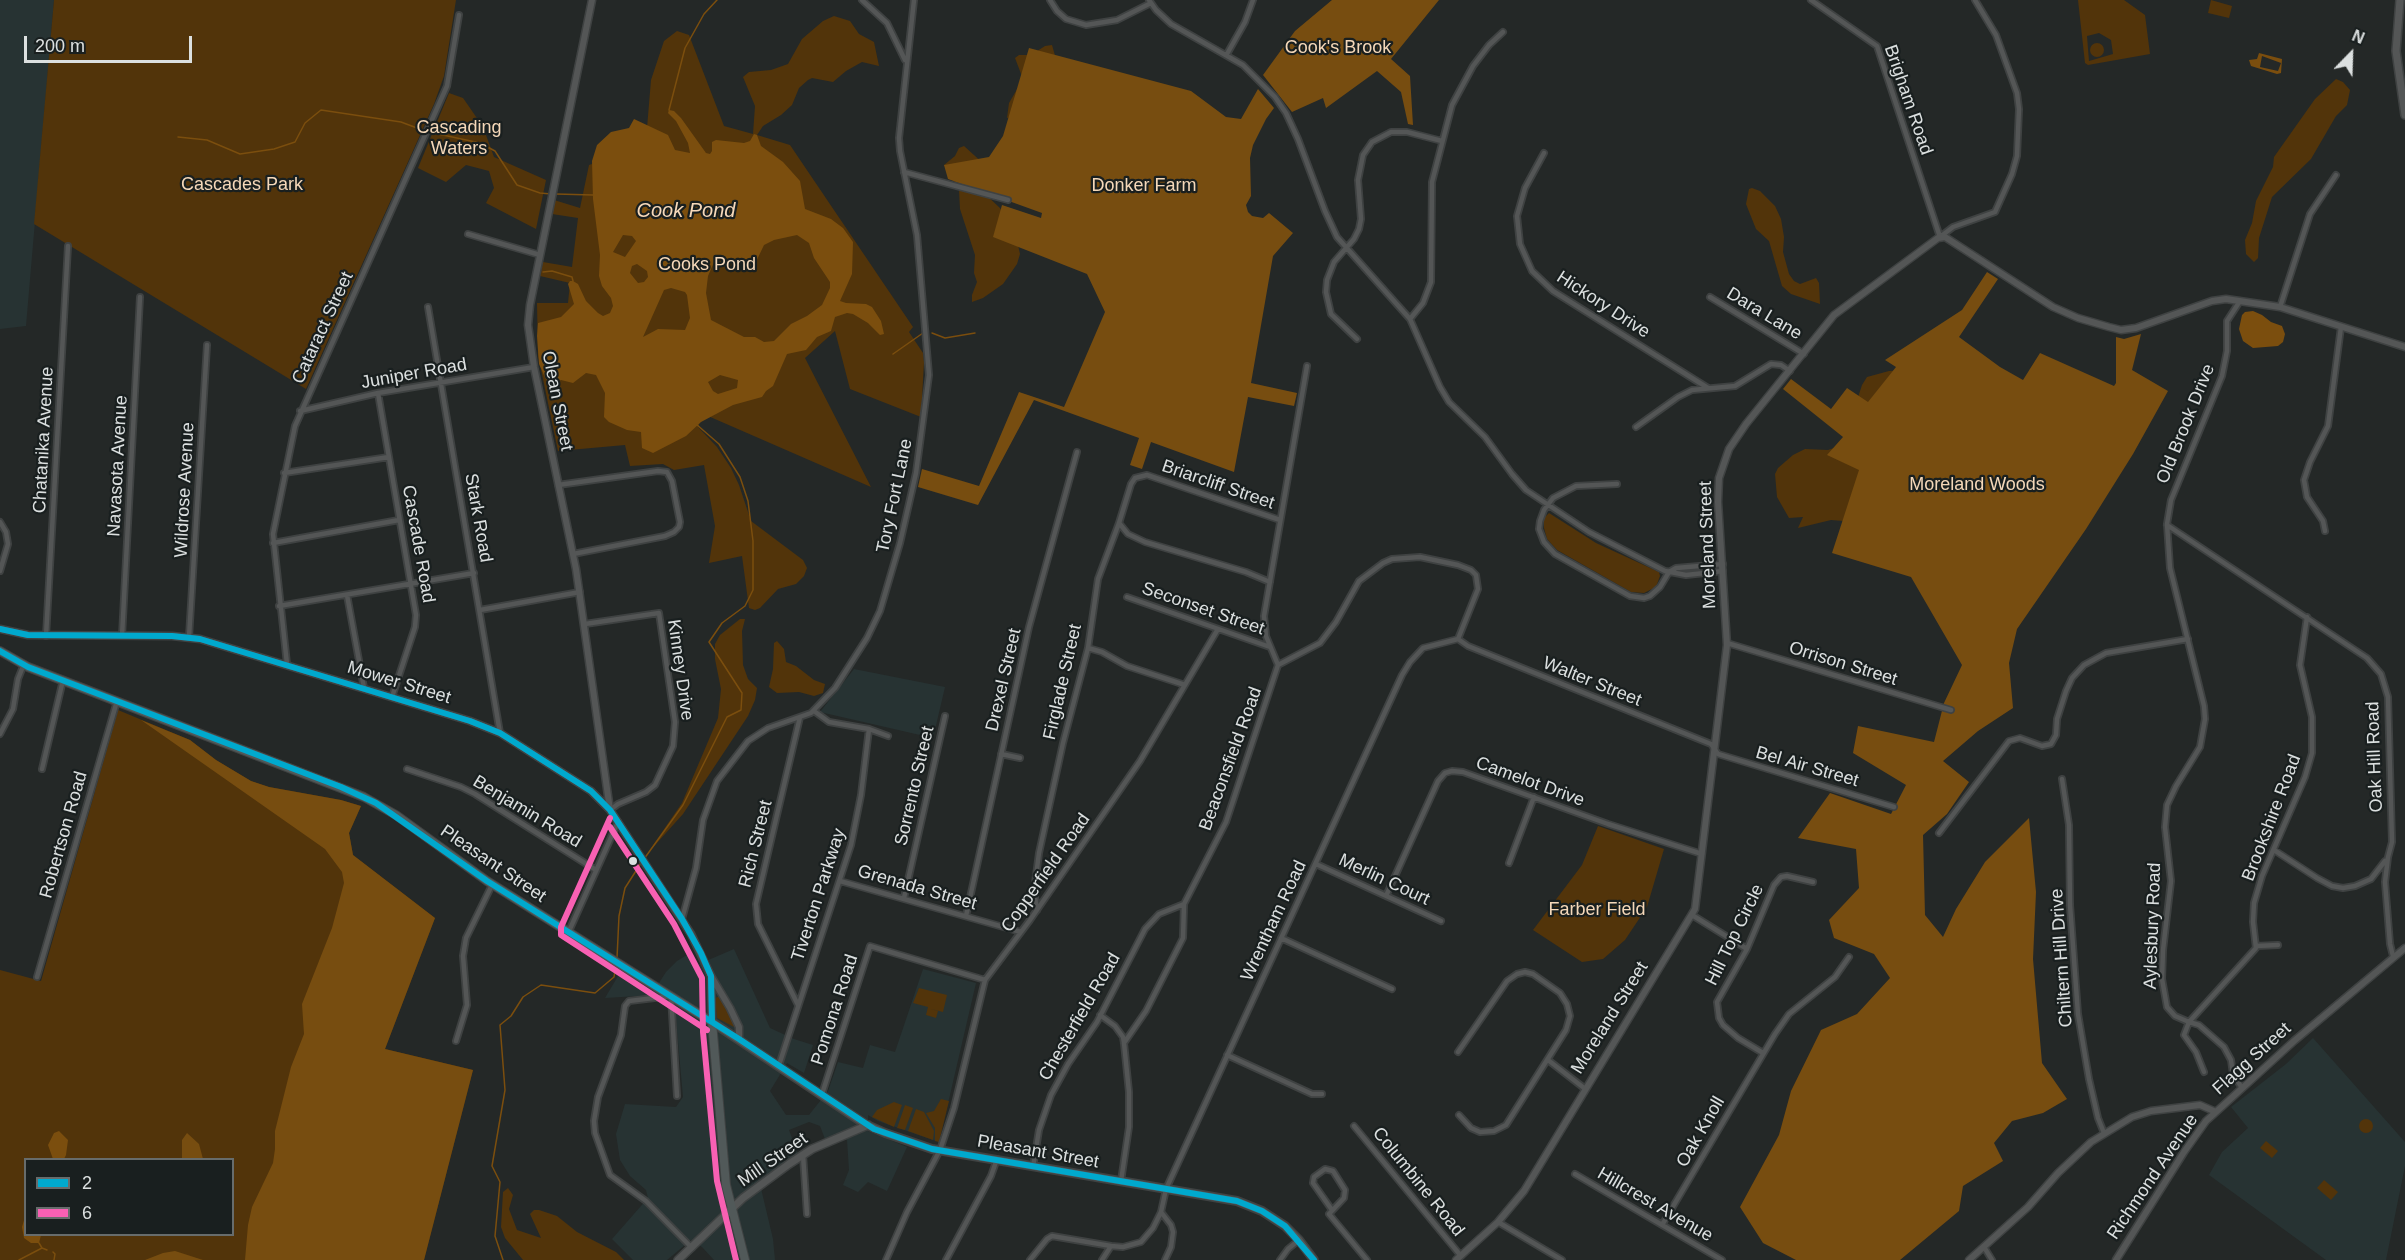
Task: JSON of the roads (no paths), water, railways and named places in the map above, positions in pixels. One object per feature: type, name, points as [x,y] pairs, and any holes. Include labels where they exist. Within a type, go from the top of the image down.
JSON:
[{"type":"main road","points":[[2400,0],[2396,51],[2405,115]]},
{"type":"main road","name":"Pleasant Street","points":[[0,651],[63,680],[364,797],[396,815],[492,885],[739,1039],[868,1125],[885,1133],[940,1150],[1224,1198],[1253,1207],[1278,1220],[1299,1240],[1314,1260]]},
{"type":"main road","points":[[712,1022],[725,1173],[745,1260]]},
{"type":"main road","name":"Mill Street","points":[[678,1260],[743,1198],[802,1155],[868,1125]]},
{"type":"street","name":"Olean Street","points":[[592,0],[528,319],[534,367],[580,592],[610,810]]},
{"type":"street","points":[[862,0],[887,23],[906,62]]},
{"type":"street","name":"Tory Fort Lane","points":[[682,919],[696,868],[703,820],[717,782],[748,741],[768,728],[814,711],[835,688],[849,669],[880,611],[900,543],[917,461],[927,396],[928,365],[917,235],[899,138],[914,0]]},
{"type":"street","points":[[1050,0],[1066,19],[1086,25],[1117,20],[1150,2],[1171,24],[1227,54],[1263,83],[1286,113],[1327,216],[1346,248],[1410,320],[1448,400],[1485,437],[1521,484],[1594,535],[1668,572],[1693,575],[1723,567]]},
{"type":"street","points":[[1227,54],[1245,22],[1253,0]]},
{"type":"street","name":"Brigham Road","points":[[1811,0],[1877,46],[1940,237]]},
{"type":"street","points":[[1940,237],[1953,227],[1995,212],[2000,205],[2016,162],[2019,109],[2017,93],[1996,35],[1975,0]]},
{"type":"street","name":"Cataract Street","points":[[287,664],[273,543],[275,518],[300,411],[447,86],[459,15]]},
{"type":"street","points":[[1410,320],[1423,303],[1431,282],[1432,187],[1452,105],[1463,81],[1483,51],[1503,33]]},
{"type":"street","points":[[1357,339],[1331,314],[1326,292],[1332,268],[1359,229],[1359,168],[1363,155],[1368,146],[1379,137],[1396,131],[1442,141]]},
{"type":"street","name":"Hickory Drive","points":[[1545,153],[1525,188],[1517,216],[1520,244],[1532,271],[1553,291],[1708,388]]},
{"type":"street","points":[[904,172],[1008,200]]},
{"type":"street","points":[[2280,307],[2310,214],[2336,175]]},
{"type":"street","points":[[468,234],[540,255]]},
{"type":"street","points":[[1940,237],[1954,241],[2053,307],[2078,318],[2117,329],[2136,328],[2216,300],[2240,301],[2280,307],[2405,347]]},
{"type":"street","name":"Moreland Street","points":[[1459,1258],[1498,1222],[1524,1191],[1584,1088],[1692,915],[1696,903],[1727,643],[1718,490],[1723,464],[1746,424],[1827,323],[1843,307],[1940,237]]},
{"type":"street","name":"Chatanika Avenue","points":[[46,636],[68,246]]},
{"type":"street","name":"Navasota Avenue","points":[[122,636],[140,297]]},
{"type":"street","name":"Dara Lane","points":[[1710,297],[1804,354]]},
{"type":"street","name":"Old Brook Drive","points":[[2167,525],[2171,500],[2222,376],[2228,351],[2227,321],[2240,301]]},
{"type":"street","name":"Stark Road","points":[[428,307],[500,733]]},
{"type":"street","points":[[2325,531],[2323,521],[2307,498],[2304,480],[2310,462],[2328,426],[2341,327]]},
{"type":"street","name":"Wildrose Avenue","points":[[189,637],[207,345]]},
{"type":"street","points":[[1636,428],[1678,397],[1692,390],[1735,386],[1771,364],[1781,365],[1790,371]]},
{"type":"street","points":[[1307,366],[1264,616],[1266,636],[1278,665],[1320,643],[1336,622],[1359,582],[1374,568],[1392,559],[1420,557],[1472,570],[1476,575],[1478,589],[1458,639]]},
{"type":"street","name":"Juniper Road","points":[[300,411],[378,393],[534,367]]},
{"type":"street","name":"Cascade Road","points":[[378,393],[416,621],[392,697]]},
{"type":"street","name":"Drexel Street","points":[[966,916],[1029,627],[1077,452]]},
{"type":"street","points":[[285,473],[389,457]]},
{"type":"street","points":[[558,485],[661,471],[668,474],[672,481],[680,522],[674,532],[665,537],[573,554]]},
{"type":"street","name":"Briarcliff Street","points":[[1147,475],[1280,520]]},
{"type":"street","name":"Firglade Street","points":[[1037,910],[1034,891],[1039,853],[1063,743],[1088,648],[1098,579],[1131,484],[1135,478],[1147,475]]},
{"type":"street","points":[[1617,484],[1587,484],[1557,495],[1542,515],[1539,529],[1548,549],[1630,596],[1644,598],[1655,592],[1668,572],[1676,568],[1723,567]]},
{"type":"street","points":[[273,543],[399,520]]},
{"type":"street","points":[[0,522],[8,541],[0,571]]},
{"type":"street","points":[[1119,523],[1128,534],[1145,542],[1246,572],[1269,582]]},
{"type":"street","name":"Oak Hill Road","points":[[2167,525],[2371,662],[2384,681],[2388,696],[2392,842],[2385,882],[2393,956]]},
{"type":"street","name":"Aylesbury Road","points":[[2167,525],[2170,568],[2204,706],[2205,726],[2199,750],[2167,805],[2165,826],[2171,881],[2162,966],[2163,994],[2167,1007],[2175,1016],[2189,1022]]},
{"type":"street","points":[[279,606],[474,573]]},
{"type":"street","points":[[480,609],[580,592]]},
{"type":"street","points":[[347,594],[364,688]]},
{"type":"street","name":"Seconset Street","points":[[1127,597],[1270,646]]},
{"type":"street","name":"Kinney Drive","points":[[585,624],[659,613],[675,722],[674,746],[655,785],[610,810]]},
{"type":"street","name":"Brookshire Road","points":[[2256,946],[2253,922],[2254,903],[2262,876],[2305,777],[2312,753],[2312,717],[2300,665],[2307,617]]},
{"type":"street","name":"Mower Street","points":[[0,629],[20,634],[46,636],[189,637],[287,664],[470,721],[500,733],[591,791],[610,810],[682,919],[730,1008],[739,1027],[739,1039]]},
{"type":"street","name":"Copperfield Road","points":[[886,1260],[940,1150],[954,1108],[986,980],[1140,761],[1218,629]]},
{"type":"street","name":"Wrentham Road","points":[[1030,1260],[1052,1236],[1123,1247],[1141,1242],[1147,1237],[1161,1212],[1166,1189],[1227,1054],[1408,666],[1423,648],[1458,639]]},
{"type":"street","name":"Walter Street","points":[[1458,639],[1468,646],[1711,744],[1715,750]]},
{"type":"street","points":[[1940,832],[2008,741],[2020,738],[2042,746],[2051,744],[2056,735],[2057,719],[2066,691],[2072,678],[2084,665],[2106,652],[2188,639]]},
{"type":"street","name":"Orrison Street","points":[[1727,643],[1951,710]]},
{"type":"street","points":[[1088,648],[1102,652],[1127,666],[1185,685]]},
{"type":"street","points":[[0,734],[13,710],[18,679],[24,664]]},
{"type":"street","name":"Beaconsfield Road","points":[[1124,1043],[1146,1011],[1183,938],[1184,904],[1226,822],[1278,665]]},
{"type":"street","points":[[42,769],[63,680]]},
{"type":"street","name":"Robertson Road","points":[[37,977],[117,701]]},
{"type":"street","points":[[814,711],[829,722],[869,729],[888,736]]},
{"type":"street","name":"Sorrento Street","points":[[904,898],[945,716]]},
{"type":"street","name":"Rich Street","points":[[798,1005],[758,924],[756,904],[800,717]]},
{"type":"street","name":"Tiverton Parkway","points":[[779,1065],[840,881],[858,817],[869,729]]},
{"type":"street","name":"Bel Air Street","points":[[1715,750],[1718,754],[1894,807]]},
{"type":"street","points":[[1001,754],[1020,758]]},
{"type":"street","name":"Benjamin Road","points":[[407,769],[475,794],[596,870]]},
{"type":"street","name":"Camelot Drive","points":[[1386,896],[1438,781],[1445,773],[1459,771],[1608,824],[1702,854]]},
{"type":"street","name":"Chiltern Hill Drive","points":[[2062,779],[2069,825],[2070,916],[2078,1014],[2088,1075],[2104,1133]]},
{"type":"street","points":[[1509,863],[1533,797]]},
{"type":"street","points":[[569,931],[618,822]]},
{"type":"street","points":[[2274,850],[2317,878],[2332,886],[2343,888],[2371,879],[2380,870],[2388,856]]},
{"type":"street","name":"Merlin Court","points":[[1316,864],[1441,921]]},
{"type":"street","name":"Hill Top Circle","points":[[1763,1053],[1729,1032],[1719,1018],[1717,1010],[1719,996],[1747,949],[1777,881],[1787,876],[1813,882]]},
{"type":"street","name":"Grenada Street","points":[[840,881],[1021,932]]},
{"type":"street","points":[[456,1041],[467,1005],[463,956],[466,938],[492,885]]},
{"type":"street","name":"Chesterfield Road","points":[[1033,1167],[1039,1130],[1051,1095],[1100,1015],[1145,929],[1159,914],[1184,904]]},
{"type":"street","points":[[1692,915],[1747,949]]},
{"type":"street","points":[[1281,938],[1392,988]]},
{"type":"street","points":[[2204,1072],[2196,1052],[2184,1035],[2189,1022],[2250,956],[2256,946],[2278,945]]},
{"type":"street","name":"Pomona Road","points":[[822,1094],[870,946],[986,980]]},
{"type":"street","name":"Flagg Street","points":[[1969,1260],[2028,1207],[2082,1149],[2104,1133],[2132,1117],[2151,1112],[2200,1105],[2216,1112],[2393,956],[2405,948]]},
{"type":"street","name":"Oak Knoll","points":[[1662,1225],[1763,1053],[1794,1009],[1830,982],[1849,957]]},
{"type":"street","points":[[1458,1052],[1507,981],[1513,976],[1525,972],[1533,974],[1557,991],[1569,1007],[1568,1028],[1512,1118],[1502,1128],[1480,1132],[1472,1128],[1459,1115]]},
{"type":"street","name":"Mower Street","points":[[711,976],[712,1022]]},
{"type":"street","points":[[677,1096],[671,996],[626,1003],[620,1036],[595,1112],[595,1133],[610,1175],[646,1202],[692,1248]]},
{"type":"street","points":[[1100,1015],[1115,1026],[1123,1037],[1124,1043],[1129,1092],[1129,1127],[1121,1181]]},
{"type":"street","points":[[2189,1022],[2199,1025],[2224,1047],[2231,1060],[2233,1074],[2242,1088]]},
{"type":"street","points":[[1227,1054],[1312,1094],[1322,1094]]},
{"type":"street","points":[[1548,1060],[1584,1088]]},
{"type":"street","name":"Richmond Avenue","points":[[2116,1260],[2184,1152],[2206,1121],[2216,1112]]},
{"type":"street","name":"Columbine Road","points":[[1354,1126],[1459,1258]]},
{"type":"street","points":[[802,1155],[807,1214]]},
{"type":"street","points":[[946,1260],[991,1176],[997,1160]]},
{"type":"street","points":[[1331,1212],[1344,1198],[1345,1190],[1333,1171],[1325,1169],[1314,1177],[1313,1183],[1331,1212],[1366,1260]]},
{"type":"street","name":"Hillcrest Avenue","points":[[1575,1174],[1722,1260]]},
{"type":"street","points":[[1161,1212],[1171,1225],[1173,1232],[1172,1247],[1165,1260]]},
{"type":"street","points":[[1498,1222],[1552,1258],[1562,1260]]},
{"type":"street","points":[[1280,1260],[1287,1249],[1299,1240]]},
{"type":"street","points":[[1102,1260],[1111,1246]]},
{"type":"street","points":[[1984,1247],[1992,1260]]},
{"type":"water","points":[[2259,53],[2282,59],[2281,73],[2277,74],[2251,66],[2249,60],[2257,59]],"holes":[[[2262,56],[2281,63],[2278,71],[2260,67]]]},
{"type":"water","name":"Cook Pond","points":[[669,110],[674,111],[706,153],[710,154],[712,142],[716,140],[744,143],[750,141],[754,134],[757,135],[761,146],[783,162],[800,181],[805,209],[831,219],[843,228],[853,242],[852,274],[840,301],[866,304],[872,307],[881,321],[884,334],[880,335],[868,323],[853,314],[847,313],[835,317],[831,331],[817,337],[806,350],[787,354],[773,386],[762,397],[733,405],[701,422],[686,436],[653,453],[642,448],[641,432],[627,430],[609,422],[604,417],[605,393],[596,375],[586,373],[573,383],[561,380],[552,384],[547,382],[539,364],[537,336],[538,323],[561,317],[574,304],[568,284],[570,281],[578,284],[586,301],[598,313],[603,316],[610,313],[613,306],[611,298],[602,286],[599,276],[600,255],[593,199],[592,161],[597,145],[611,132],[629,128],[634,119],[668,135],[675,150],[690,153],[688,143],[676,121],[668,113]],"holes":[[[623,235],[632,236],[636,241],[625,257],[613,252]],[[797,235],[809,243],[814,258],[830,282],[830,288],[822,305],[791,324],[774,341],[764,342],[755,337],[744,337],[711,320],[706,293],[708,276],[715,260],[720,258],[754,266],[764,245],[774,240]],[[637,264],[647,271],[648,277],[644,282],[638,283],[630,273],[632,266]],[[671,288],[685,292],[690,318],[685,330],[658,329],[643,337],[664,290]],[[720,375],[738,380],[737,388],[718,394],[713,391],[708,382]]]},
{"type":"water","points":[[2253,311],[2282,326],[2285,334],[2283,342],[2278,346],[2253,348],[2243,341],[2239,329],[2242,315]]},
{"type":"water","points":[[59,1131],[68,1140],[64,1158],[53,1158],[48,1145],[54,1133]]},
{"type":"water","points":[[24,1220],[24,1236],[41,1236],[39,1243],[31,1243],[24,1238],[22,1227]]},
{"type":"waterway","points":[[669,110],[685,48],[704,14],[717,0]]},
{"type":"waterway","points":[[178,137],[207,140],[240,154],[274,149],[295,142],[305,123],[321,110],[401,122],[425,131]]},
{"type":"waterway","points":[[429,132],[480,143],[495,151],[517,185],[540,193],[551,194]]},
{"type":"waterway","points":[[556,194],[593,195]]},
{"type":"waterway","points":[[543,272],[552,271],[572,277],[573,281]]},
{"type":"waterway","points":[[893,354],[923,333]]},
{"type":"waterway","points":[[932,333],[945,338],[975,333]]},
{"type":"waterway","points":[[644,859],[683,805],[727,717],[741,710],[742,693],[709,642],[722,623],[745,606],[753,590],[753,541],[748,501],[740,477],[719,444],[696,424]]},
{"type":"waterway","points":[[617,958],[619,916],[625,888],[641,863]]},
{"type":"waterway","points":[[503,1260],[495,1236],[500,1182],[492,1166],[505,1090],[500,1025],[511,1016],[523,997],[541,985],[595,993],[614,977],[616,965]]},
{"type":"waterway","points":[[39,1243],[47,1250]]},
{"type":"waterway","points":[[19,1260],[42,1248]]},
{"type":"waterway","points":[[53,1252],[54,1260]]},
{"type":"park label","name":"Cook's Brook","points":[[1338,48]]},
{"type":"park label","name":"Cascading Waters","points":[[459,138]]},
{"type":"park label","name":"Cascades Park","points":[[242,185]]},
{"type":"park label","name":"Donker Farm","points":[[1144,186]]},
{"type":"park label","name":"Cooks Pond","points":[[707,265]]},
{"type":"park label","name":"Moreland Woods","points":[[1977,485]]},
{"type":"park label","name":"Farber Field","points":[[1597,910]]}]
